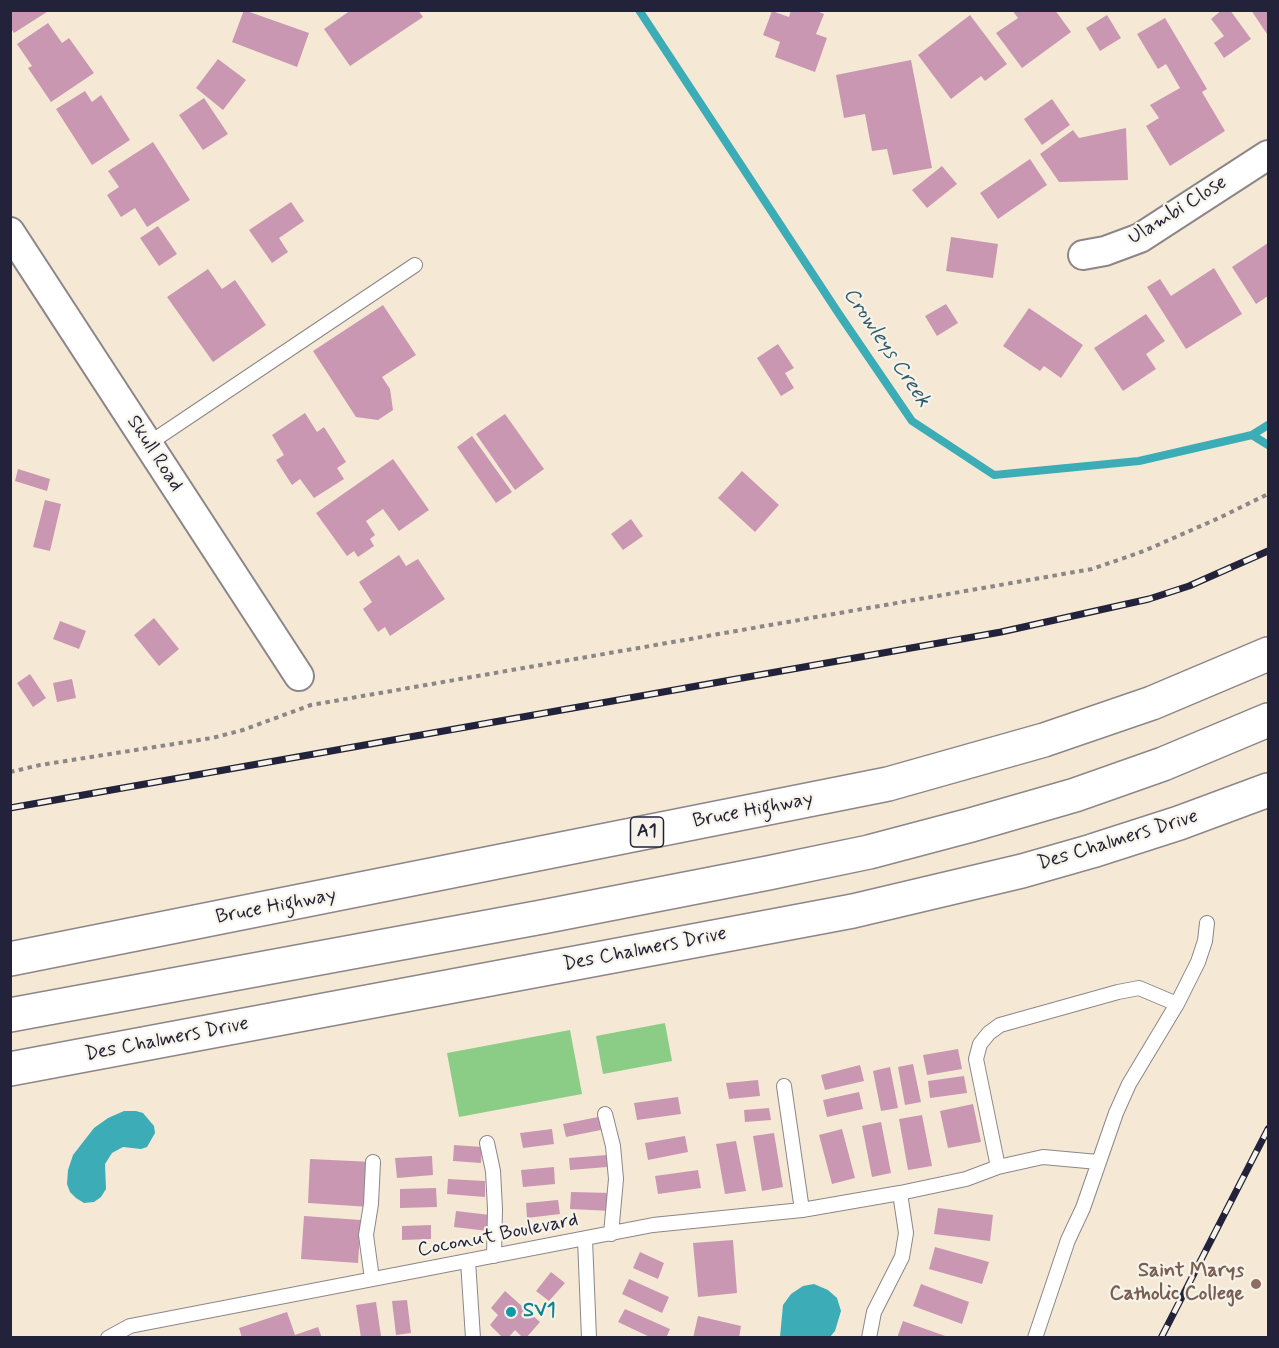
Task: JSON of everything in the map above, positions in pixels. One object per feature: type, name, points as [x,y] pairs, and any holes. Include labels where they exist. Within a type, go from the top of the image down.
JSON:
[{"type":"main road","name":"Bruce Highway","points":[[10,959],[888,783],[1044,740],[1152,703],[1269,654]]},
{"type":"main road","points":[[10,1016],[553,915],[869,852],[1075,795],[1162,764],[1269,720]]},
{"type":"main road","name":"Des Chalmers Drive","points":[[10,1070],[854,911],[1022,871],[1092,851],[1179,824],[1269,790]]},
{"type":"street","name":"Ulambi Close","points":[[1083,255],[1105,251],[1140,238],[1269,155]]},
{"type":"street","name":"Skull Road","points":[[10,232],[298,676]]},
{"type":"lane","points":[[148,444],[415,265]]},
{"type":"lane","points":[[1035,1338],[1068,1240],[1083,1208],[1116,1113],[1129,1084],[1177,1004],[1198,962],[1205,941],[1207,923]]},
{"type":"lane","points":[[998,1167],[976,1059],[980,1044],[989,1033],[1000,1025],[1139,988],[1177,1004]]},
{"type":"lane","points":[[784,1086],[802,1210]]},
{"type":"lane","points":[[605,1114],[613,1146],[616,1179],[611,1234]]},
{"type":"lane","points":[[486,1143],[493,1171],[494,1256]]},
{"type":"lane","name":"Coconut Boulevard","points":[[108,1338],[130,1326],[653,1225],[802,1210],[900,1193],[966,1179],[998,1167],[1043,1156],[1098,1162]]},
{"type":"lane","points":[[372,1280],[366,1234],[371,1204],[373,1162]]},
{"type":"lane","points":[[869,1338],[874,1312],[902,1257],[906,1233],[900,1193]]},
{"type":"lane","points":[[585,1239],[589,1338]]},
{"type":"lane","points":[[468,1261],[473,1338]]},
{"type":"path","points":[[10,772],[40,765],[212,738],[243,730],[311,705],[1092,569],[1144,551],[1269,494]]},
{"type":"green space","points":[[665,1023],[672,1061],[603,1074],[596,1036]]},
{"type":"green space","points":[[570,1030],[582,1094],[459,1117],[447,1053]]},
{"type":"water","points":[[124,1111],[143,1113],[154,1126],[155,1133],[147,1147],[141,1149],[123,1147],[112,1153],[105,1164],[106,1189],[94,1202],[84,1203],[70,1192],[67,1184],[68,1170],[73,1155],[94,1128]]},
{"type":"water","points":[[814,1284],[828,1290],[837,1298],[841,1311],[835,1331],[830,1337],[780,1337],[783,1305],[791,1294],[803,1286]]},
{"type":"building","points":[[10,10],[50,10],[14,33],[10,27]]},
{"type":"building","points":[[244,10],[309,33],[297,67],[232,42]]},
{"type":"building","points":[[351,10],[418,10],[423,17],[350,66],[324,29]]},
{"type":"building","points":[[791,10],[814,10],[824,14],[816,34],[827,38],[815,72],[775,57],[780,42],[763,35],[772,11],[789,17]]},
{"type":"building","points":[[1012,10],[1055,10],[1071,32],[1022,68],[996,33],[1018,18]]},
{"type":"building","points":[[1222,10],[1230,10],[1251,39],[1224,58],[1214,43],[1224,36],[1211,19]]},
{"type":"building","points":[[1251,10],[1268,10],[1267,34]]},
{"type":"building","points":[[970,15],[1007,64],[985,81],[981,76],[951,99],[918,55]]},
{"type":"building","points":[[1107,15],[1121,38],[1100,51],[1086,28]]},
{"type":"building","points":[[1165,18],[1207,89],[1202,92],[1225,131],[1170,166],[1146,126],[1159,118],[1150,105],[1180,88],[1166,64],[1158,69],[1137,34]]},
{"type":"building","points":[[48,23],[62,43],[69,38],[94,73],[51,102],[28,68],[32,66],[17,44]]},
{"type":"building","points":[[218,59],[246,80],[223,110],[196,88]]},
{"type":"building","points":[[911,60],[932,168],[893,175],[887,149],[872,151],[865,114],[844,118],[836,75]]},
{"type":"building","points":[[85,91],[92,102],[101,95],[130,140],[92,165],[56,109]]},
{"type":"building","points":[[204,98],[228,134],[203,150],[179,115]]},
{"type":"building","points":[[1052,99],[1070,125],[1042,145],[1024,119]]},
{"type":"building","points":[[1126,128],[1128,180],[1059,182],[1040,154],[1073,130],[1079,138]]},
{"type":"building","points":[[153,142],[190,200],[147,227],[135,208],[121,217],[107,195],[119,187],[108,171]]},
{"type":"building","points":[[1030,159],[1047,185],[998,219],[980,193]]},
{"type":"building","points":[[942,166],[957,184],[927,208],[912,190]]},
{"type":"building","points":[[291,202],[304,221],[279,238],[288,252],[272,263],[249,230]]},
{"type":"building","points":[[158,226],[177,254],[159,266],[140,238]]},
{"type":"building","points":[[951,237],[998,244],[993,278],[946,271]]},
{"type":"building","points":[[1268,243],[1268,296],[1256,304],[1232,267]]},
{"type":"building","points":[[1214,268],[1242,314],[1186,349],[1147,287],[1160,279],[1171,296]]},
{"type":"building","points":[[208,269],[222,289],[235,280],[266,325],[213,362],[167,297]]},
{"type":"building","points":[[946,304],[958,323],[937,336],[925,316]]},
{"type":"building","points":[[383,305],[416,355],[382,377],[390,389],[393,410],[378,420],[356,417],[313,351]]},
{"type":"building","points":[[1029,308],[1083,345],[1061,378],[1044,366],[1040,371],[1003,346]]},
{"type":"building","points":[[1146,314],[1165,341],[1146,354],[1156,369],[1123,391],[1094,348]]},
{"type":"building","points":[[778,344],[794,368],[785,373],[794,388],[781,396],[757,358]]},
{"type":"building","points":[[305,413],[317,432],[324,427],[346,462],[337,468],[344,479],[314,498],[300,479],[292,485],[276,460],[284,455],[272,435]]},
{"type":"building","points":[[505,414],[544,469],[515,490],[476,434]]},
{"type":"building","points":[[472,436],[512,492],[496,503],[457,447]]},
{"type":"building","points":[[393,459],[429,510],[399,531],[383,509],[366,521],[375,535],[370,539],[374,546],[358,557],[354,551],[347,556],[316,513]]},
{"type":"building","points":[[18,469],[50,479],[47,491],[15,481]]},
{"type":"building","points":[[742,471],[779,505],[755,532],[718,498]]},
{"type":"building","points":[[45,500],[61,504],[50,551],[33,547]]},
{"type":"building","points":[[631,519],[643,536],[623,550],[611,534]]},
{"type":"building","points":[[399,555],[406,566],[418,559],[445,599],[390,636],[385,627],[378,632],[363,609],[372,602],[359,582]]},
{"type":"building","points":[[154,618],[179,649],[159,666],[134,635]]},
{"type":"building","points":[[60,621],[86,631],[79,649],[53,639]]},
{"type":"building","points":[[30,674],[46,698],[33,707],[17,683]]},
{"type":"building","points":[[72,679],[76,698],[57,702],[53,683]]},
{"type":"building","points":[[958,1049],[962,1069],[927,1075],[923,1055]]},
{"type":"building","points":[[913,1064],[921,1102],[905,1105],[898,1067]]},
{"type":"building","points":[[860,1065],[864,1081],[825,1090],[821,1075]]},
{"type":"building","points":[[890,1067],[898,1108],[881,1111],[873,1071]]},
{"type":"building","points":[[964,1076],[967,1093],[930,1098],[928,1081]]},
{"type":"building","points":[[758,1080],[760,1096],[729,1099],[726,1083]]},
{"type":"building","points":[[859,1092],[863,1109],[827,1117],[823,1100]]},
{"type":"building","points":[[678,1097],[681,1114],[637,1120],[634,1103]]},
{"type":"building","points":[[973,1104],[981,1142],[948,1148],[940,1111]]},
{"type":"building","points":[[769,1108],[771,1120],[745,1122],[744,1110]]},
{"type":"building","points":[[922,1115],[932,1166],[908,1170],[899,1119]]},
{"type":"building","points":[[598,1117],[601,1130],[566,1137],[563,1124]]},
{"type":"building","points":[[881,1122],[891,1173],[872,1177],[862,1126]]},
{"type":"building","points":[[552,1129],[554,1144],[523,1148],[520,1133]]},
{"type":"building","points":[[842,1129],[855,1178],[832,1184],[819,1135]]},
{"type":"building","points":[[774,1133],[783,1187],[762,1191],[753,1136]]},
{"type":"building","points":[[685,1136],[688,1152],[648,1160],[645,1143]]},
{"type":"building","points":[[736,1141],[746,1191],[725,1194],[716,1144]]},
{"type":"building","points":[[454,1145],[482,1147],[481,1163],[453,1161]]},
{"type":"building","points":[[607,1155],[607,1167],[570,1170],[569,1158]]},
{"type":"building","points":[[432,1156],[433,1175],[397,1178],[395,1158]]},
{"type":"building","points":[[310,1159],[373,1162],[370,1207],[308,1203]]},
{"type":"building","points":[[554,1167],[555,1184],[523,1187],[521,1170]]},
{"type":"building","points":[[698,1170],[701,1188],[658,1194],[655,1176]]},
{"type":"building","points":[[448,1179],[485,1181],[485,1197],[447,1194]]},
{"type":"building","points":[[436,1188],[437,1207],[400,1208],[400,1189]]},
{"type":"building","points":[[571,1192],[612,1193],[611,1211],[570,1209]]},
{"type":"building","points":[[558,1200],[560,1214],[527,1218],[526,1203]]},
{"type":"building","points":[[938,1208],[993,1215],[990,1241],[934,1234]]},
{"type":"building","points":[[456,1211],[490,1215],[488,1231],[454,1227]]},
{"type":"building","points":[[304,1216],[361,1220],[358,1263],[301,1259]]},
{"type":"building","points":[[431,1225],[431,1239],[402,1240],[402,1226]]},
{"type":"building","points":[[733,1240],[737,1293],[698,1297],[693,1243]]},
{"type":"building","points":[[935,1247],[989,1262],[982,1284],[929,1269]]},
{"type":"building","points":[[640,1252],[664,1263],[658,1279],[633,1268]]},
{"type":"building","points":[[551,1272],[565,1283],[549,1301],[536,1291]]},
{"type":"building","points":[[629,1279],[669,1297],[662,1313],[622,1294]]},
{"type":"building","points":[[921,1284],[969,1302],[962,1324],[913,1306]]},
{"type":"building","name":"SV1","points":[[505,1291],[540,1322],[526,1338],[515,1330],[508,1338],[503,1338],[490,1325],[498,1315],[491,1308]]},
{"type":"building","points":[[407,1300],[411,1333],[396,1335],[392,1301]]},
{"type":"building","points":[[376,1302],[381,1336],[361,1338],[356,1305]]},
{"type":"building","points":[[625,1309],[670,1329],[666,1338],[652,1338],[618,1322]]},
{"type":"building","points":[[287,1312],[295,1335],[318,1327],[322,1338],[242,1338],[239,1328]]},
{"type":"building","points":[[698,1316],[741,1326],[739,1338],[693,1338]]},
{"type":"building","points":[[903,1321],[948,1337],[948,1338],[897,1338]]},
{"type":"waterway","name":"Crowleys Creek","points":[[639,10],[912,421],[994,475],[1139,461],[1252,435],[1268,425]]},
{"type":"waterway","points":[[1252,435],[1268,445]]},
{"type":"railway","points":[[10,808],[1001,632],[1149,599],[1189,586],[1268,551]]},
{"type":"railway","points":[[1161,1338],[1268,1129]]},
{"type":"place","name":"Saint Marys Catholic College","points":[[1256,1284]]},
{"type":"place","name":"SV1","points":[[511,1312]]}]
